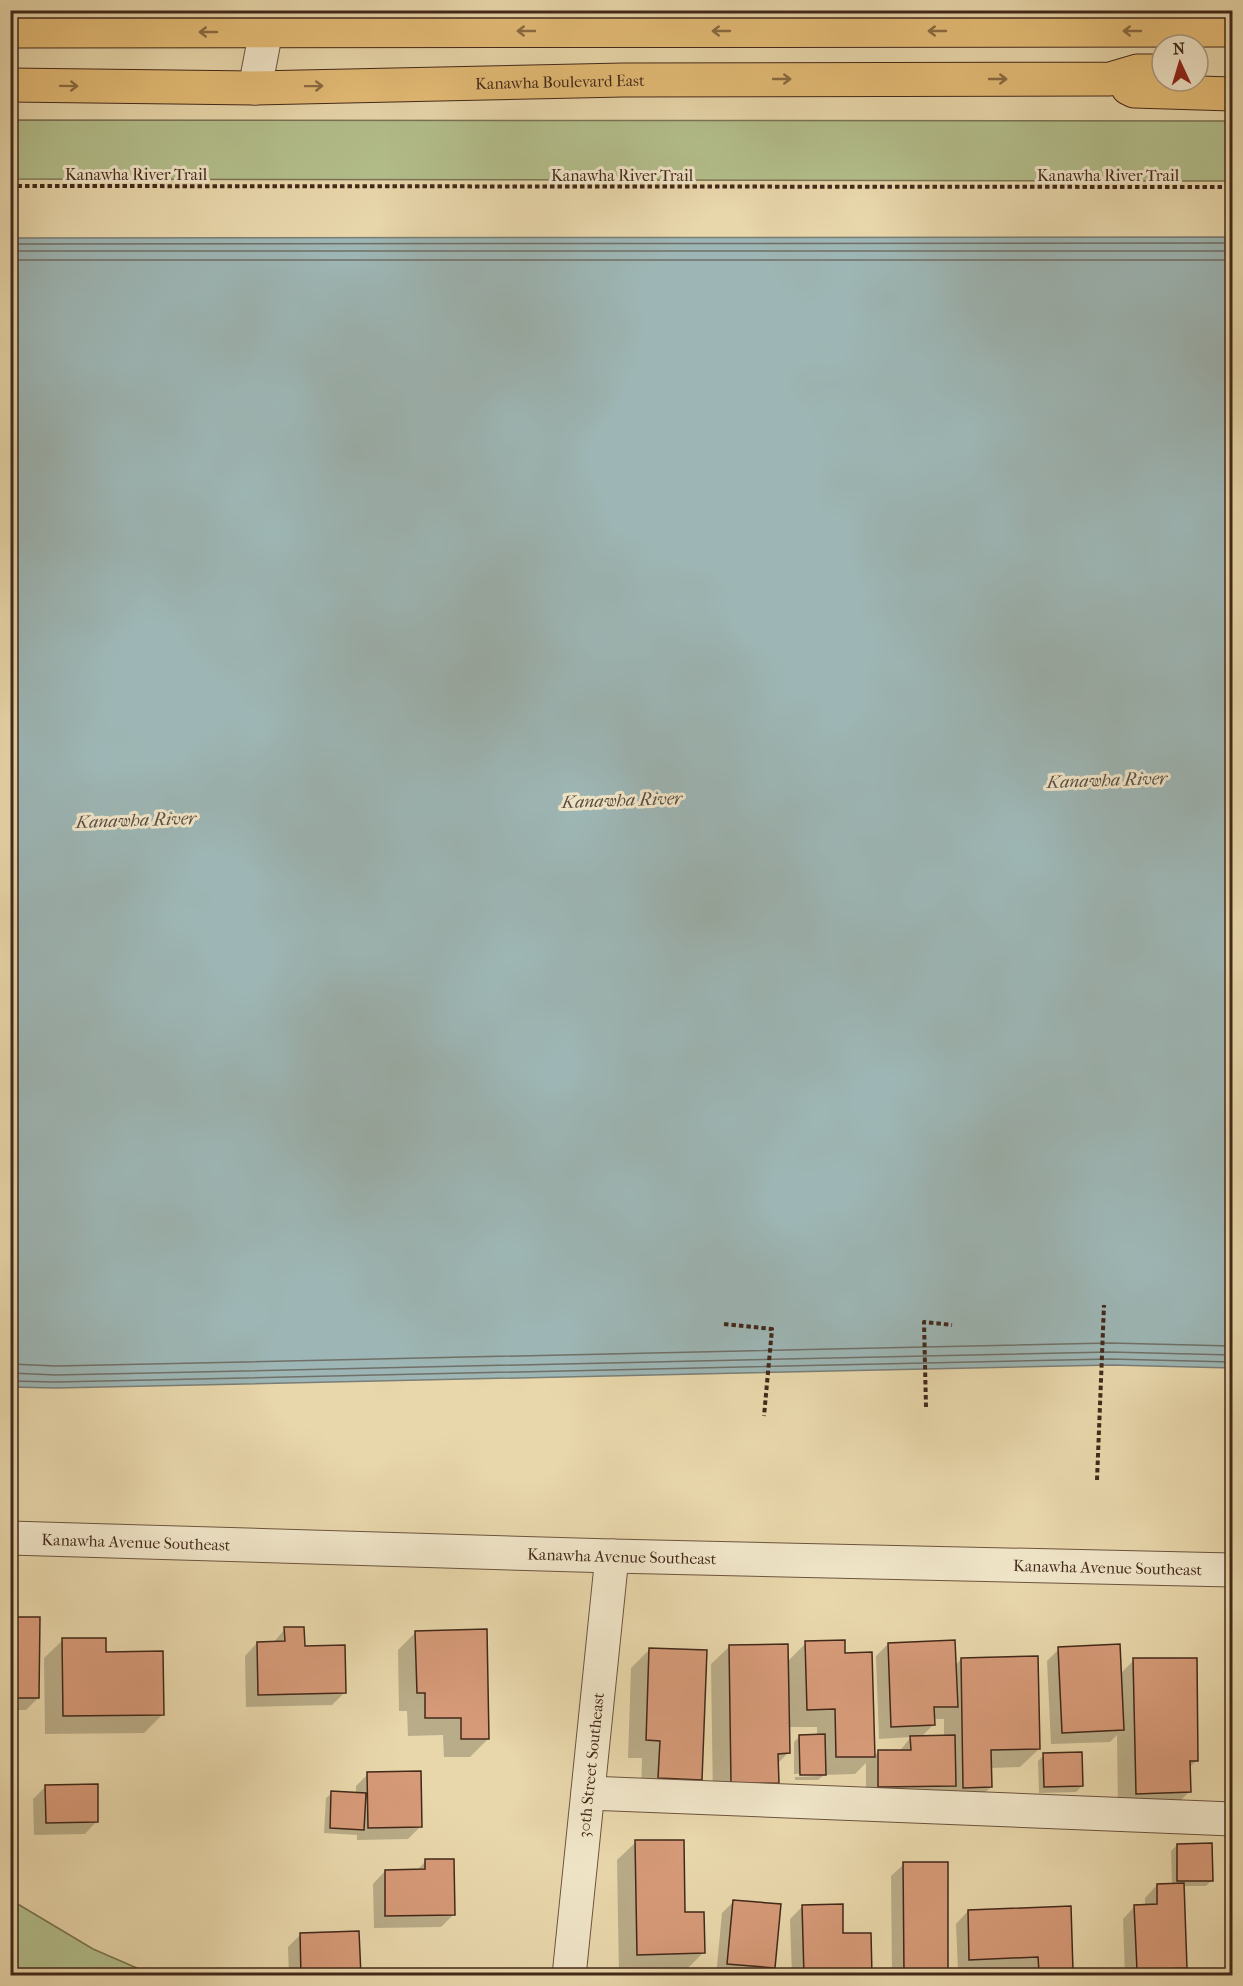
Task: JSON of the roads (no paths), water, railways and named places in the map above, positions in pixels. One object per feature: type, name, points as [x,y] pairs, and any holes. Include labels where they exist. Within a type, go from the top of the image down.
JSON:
[{"type":"main road","points":[[10,31],[268,21],[774,21],[1233,30]]},
{"type":"main road","name":"Kanawha Boulevard East","points":[[10,85],[255,88],[635,80],[1110,79],[1137,71],[1150,71]]},
{"type":"main road","points":[[1210,71],[1233,71]]},
{"type":"main road","name":"Kanawha Boulevard East","points":[[1110,79],[1134,92],[1233,94]]},
{"type":"street","points":[[255,88],[268,21]]},
{"type":"street","name":"Kanawha Avenue Southeast","points":[[10,1538],[612,1556],[1233,1570]]},
{"type":"street","name":"30th Street Southeast","points":[[569,1976],[612,1556]]},
{"type":"street","points":[[588,1793],[1233,1820]]},
{"type":"water","name":"Kanawha River","points":[[1232,237],[1232,1368],[1111,1365],[56,1388],[11,1387],[11,238]]}]
